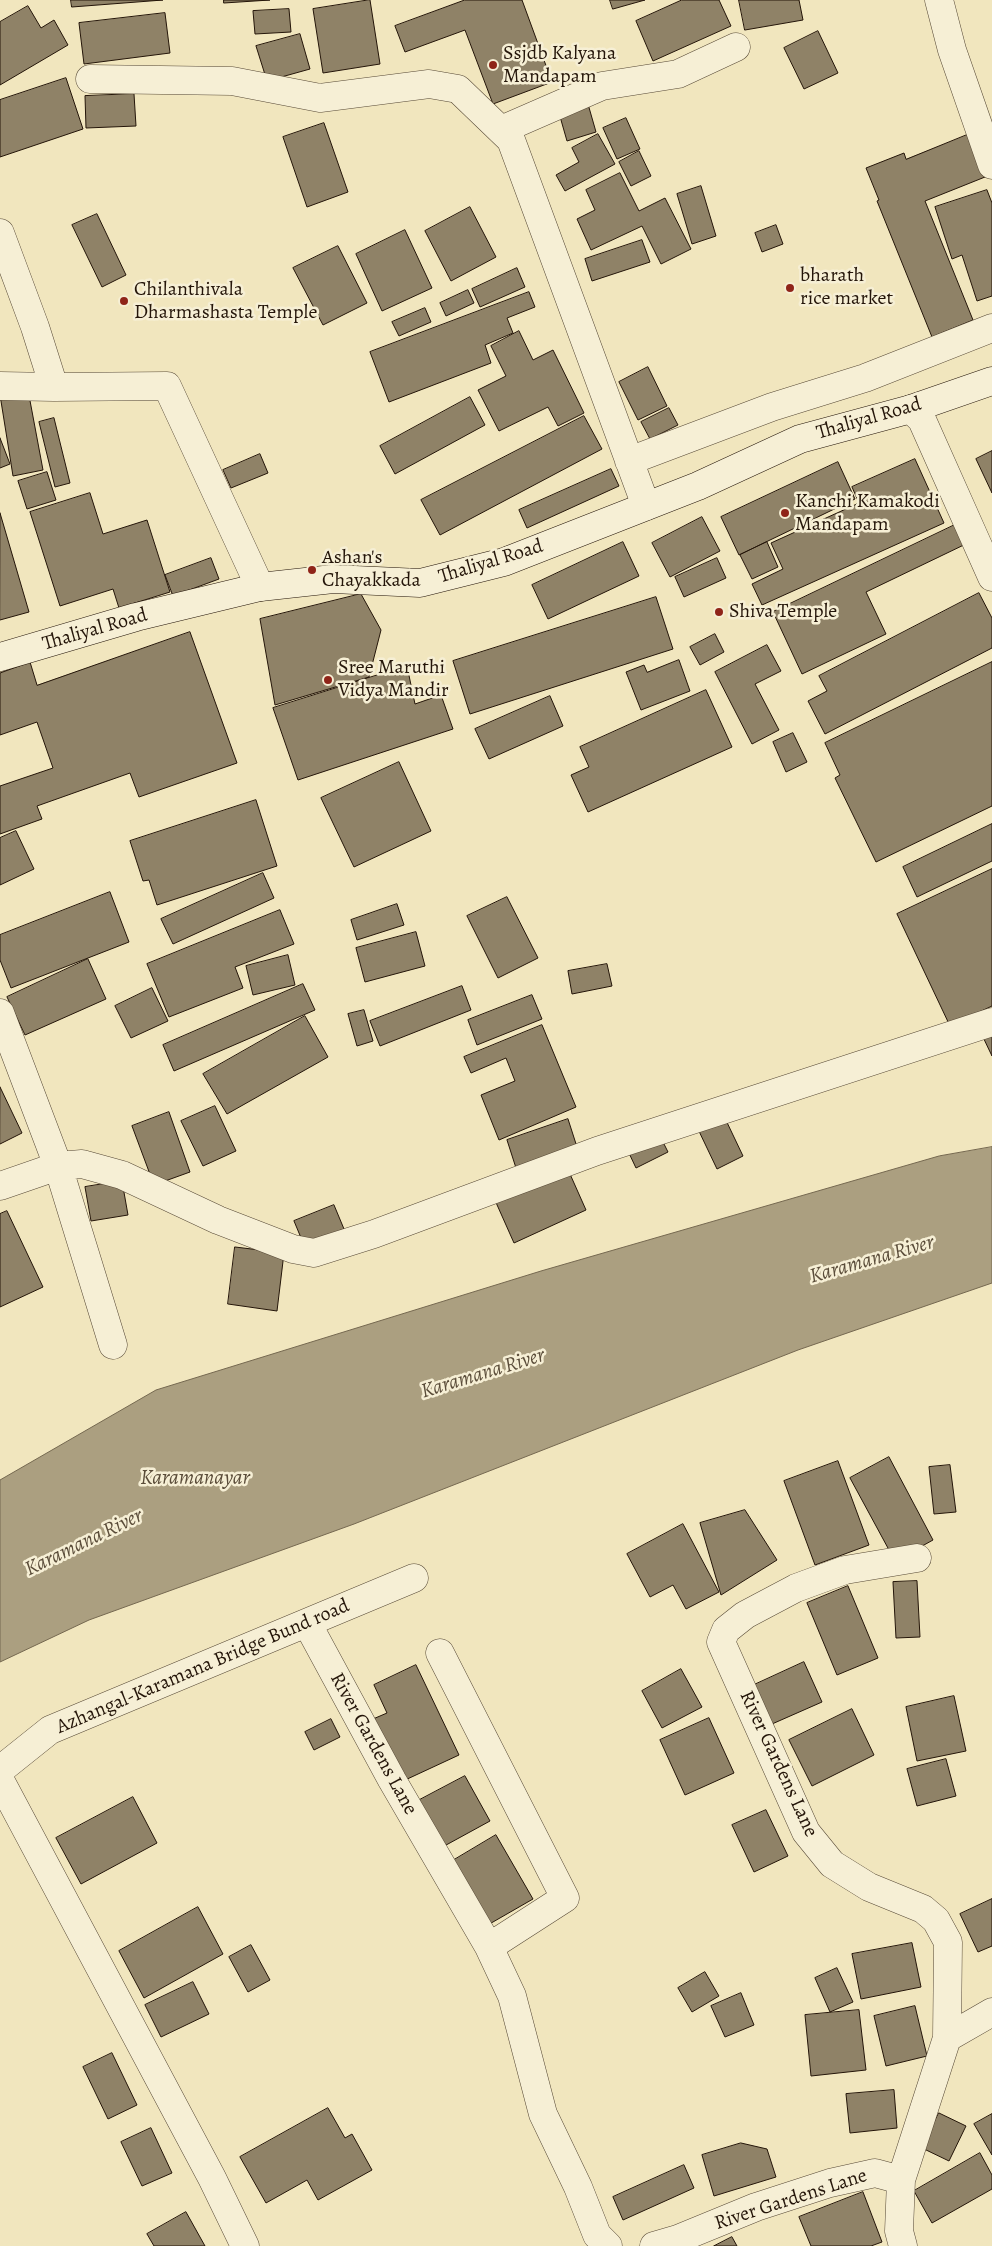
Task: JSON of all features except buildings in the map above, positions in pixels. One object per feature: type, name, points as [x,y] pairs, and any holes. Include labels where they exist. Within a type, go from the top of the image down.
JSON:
[{"type":"street","points":[[939,0],[952,50],[992,165]]},
{"type":"street","points":[[500,130],[602,86],[678,74],[736,47]]},
{"type":"street","points":[[90,79],[232,81],[320,98],[429,84],[458,89],[511,140],[646,506]]},
{"type":"street","points":[[0,234],[35,327],[54,387]]},
{"type":"street","points":[[629,462],[772,408],[865,378],[992,328]]},
{"type":"street","name":"Thaliyal Road","points":[[0,657],[136,617],[260,587],[333,579],[420,583],[504,562],[698,486],[800,439],[911,409],[992,381]]},
{"type":"street","points":[[0,386],[167,386],[260,587]]},
{"type":"street","points":[[911,409],[922,420],[992,577]]},
{"type":"street","points":[[0,1012],[58,1166],[113,1345]]},
{"type":"street","points":[[0,1186],[58,1166],[82,1164],[122,1175],[218,1220],[293,1249],[314,1253],[374,1234],[597,1151],[992,1022]]},
{"type":"street","name":"River Gardens Lane","points":[[903,2246],[898,2231],[901,2180],[947,2038],[948,1942],[936,1920],[923,1908],[869,1887],[832,1864],[806,1832],[721,1642],[726,1630],[745,1614],[796,1588],[844,1570],[917,1558]]},
{"type":"street","name":"Azhangal-Karamana Bridge Bund road","points":[[0,1770],[50,1730],[414,1578]]},
{"type":"street","name":"River Gardens Lane","points":[[307,1623],[392,1780],[490,1947],[512,1996],[544,2114],[578,2187],[597,2235],[608,2246]]},
{"type":"street","points":[[440,1653],[565,1898],[490,1947]]},
{"type":"street","points":[[0,1780],[212,2178],[245,2246]]},
{"type":"street","points":[[947,2038],[992,2012]]},
{"type":"street","name":"River Gardens Lane","points":[[654,2246],[678,2239],[756,2207],[830,2183],[876,2173],[901,2180]]},
{"type":"water","name":"Karamanayar","points":[[992,1147],[992,1283],[798,1350],[354,1524],[89,1620],[0,1662],[0,1480],[156,1390],[541,1271],[939,1156]]},
{"type":"place","name":"Ssjdb Kalyana Mandapam","points":[[493,65]]},
{"type":"place","name":"bharath rice market","points":[[790,288]]},
{"type":"place","name":"Chilanthivala Dharmashasta Temple","points":[[124,301]]},
{"type":"place","name":"Kanchi Kamakodi Mandapam","points":[[785,513]]},
{"type":"place","name":"Ashan's Chayakkada","points":[[312,570]]},
{"type":"place","name":"Shiva Temple","points":[[719,612]]},
{"type":"place","name":"Sree Maruthi Vidya Mandir","points":[[328,680]]},
{"type":"water label","name":"Karamana River","points":[[872,1260]]},
{"type":"water label","name":"Karamana River","points":[[483,1374]]},
{"type":"water label","name":"Karamana River","points":[[84,1543]]}]
